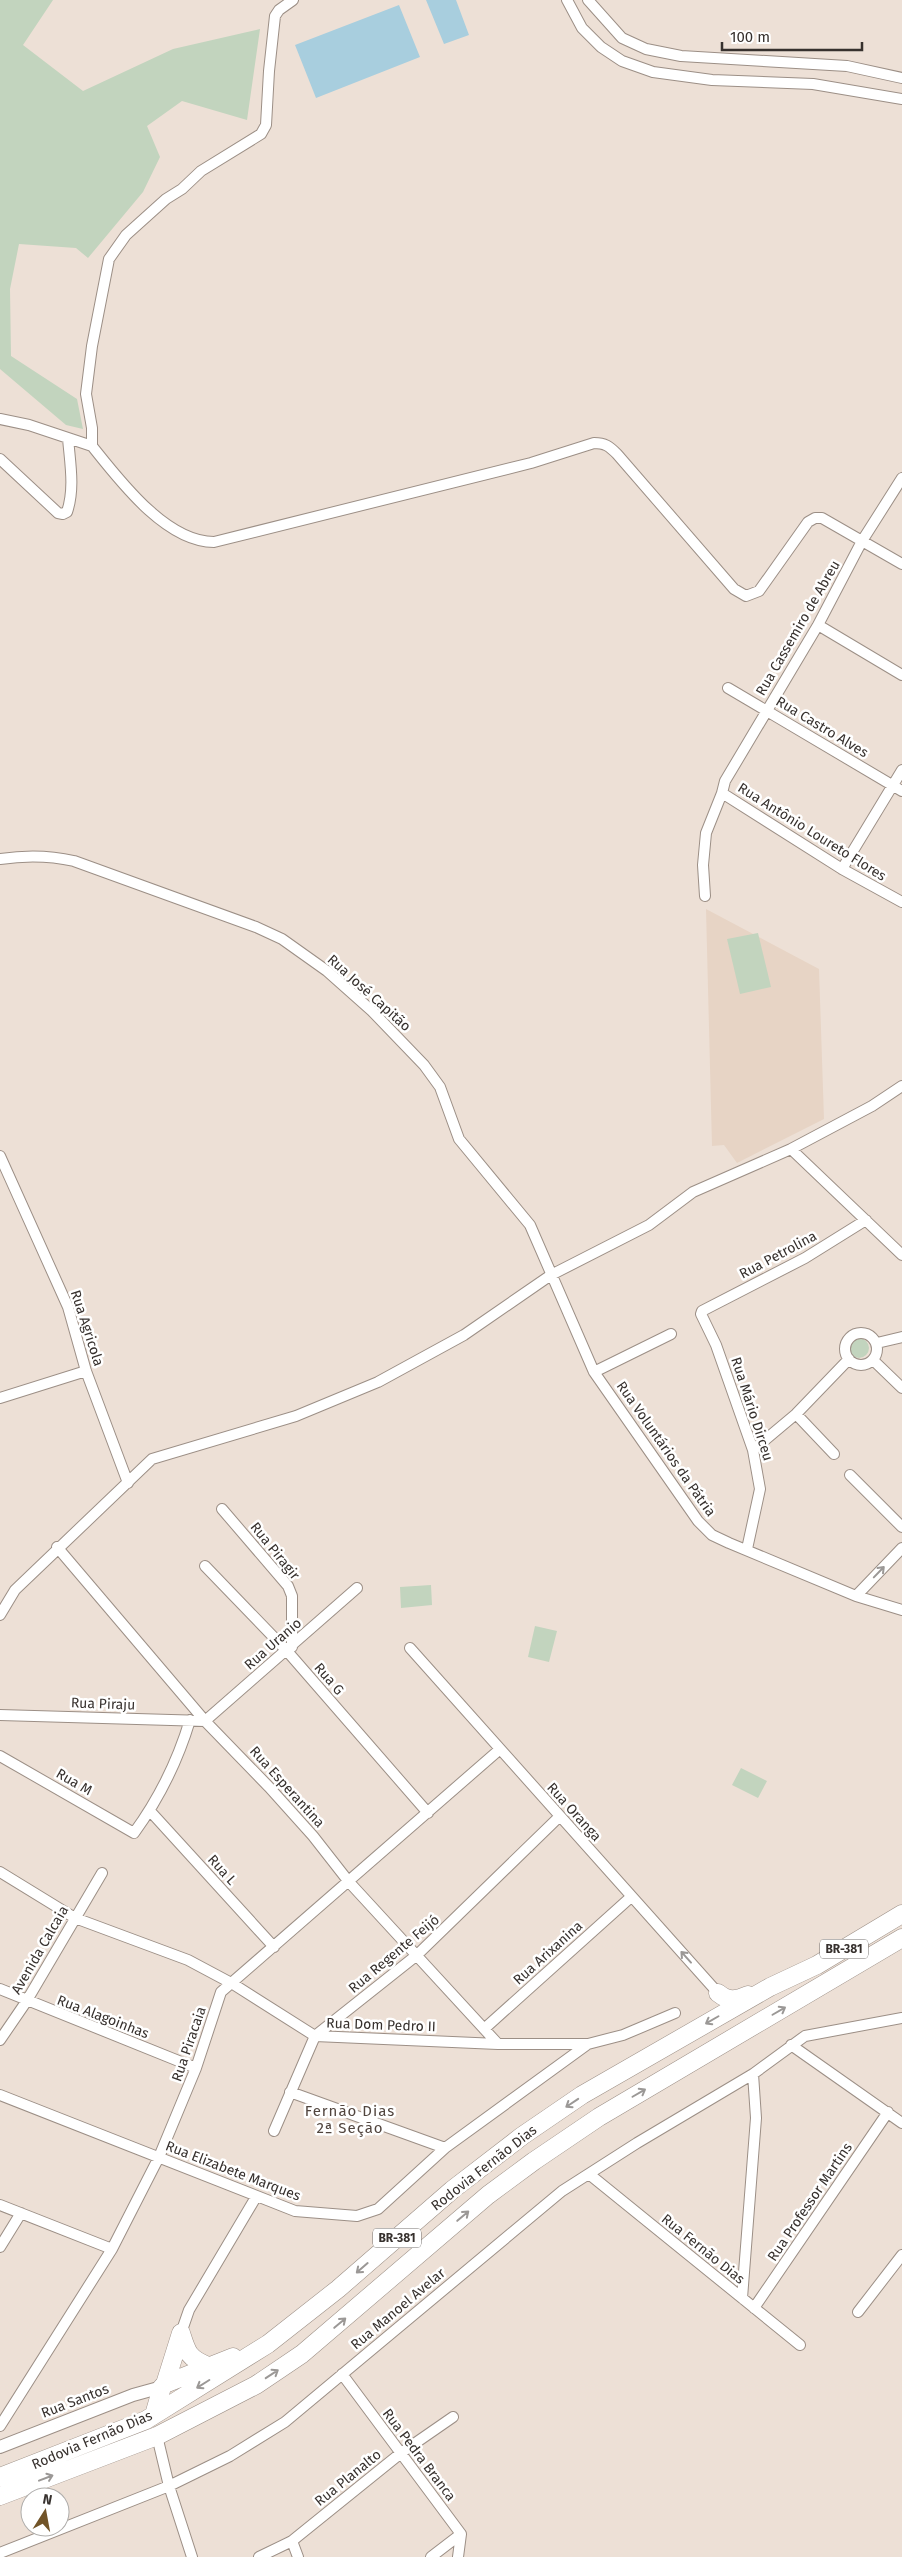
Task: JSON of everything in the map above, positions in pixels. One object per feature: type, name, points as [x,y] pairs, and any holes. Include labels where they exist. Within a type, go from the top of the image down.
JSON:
[{"type":"highway","name":"Rodovia Fernão Dias","points":[[0,2477],[91,2443],[154,2415],[268,2344],[338,2289],[452,2190],[522,2136],[582,2096],[770,1987],[817,1965],[902,1914]]},
{"type":"highway","name":"Rodovia Fernão Dias","points":[[0,2496],[157,2436],[256,2385],[302,2354],[488,2195],[599,2117],[902,1938]]},
{"type":"highway","points":[[718,1993],[725,1999],[736,2000],[770,1987]]},
{"type":"highway","points":[[181,2332],[187,2351],[194,2360],[208,2366]]},
{"type":"highway","points":[[154,2415],[181,2332]]},
{"type":"highway","points":[[164,2386],[208,2366],[268,2344]]},
{"type":"street","points":[[92,446],[92,428],[86,394],[92,346],[108,259],[126,235],[166,199],[182,189],[201,172],[261,134],[266,126],[275,16],[279,10],[294,0]]},
{"type":"street","points":[[567,0],[582,28],[602,46],[622,61],[653,72],[712,80],[813,84],[902,98]]},
{"type":"street","points":[[588,0],[622,38],[646,49],[681,56],[847,66],[902,78]]},
{"type":"street","points":[[0,419],[29,425],[92,446],[130,492],[160,520],[189,537],[209,542],[531,463],[594,443],[602,443],[609,446],[617,454],[734,589],[746,596],[753,595],[759,590],[808,522],[815,518],[822,518],[902,564]]},
{"type":"street","points":[[0,459],[58,513],[63,514],[68,512],[71,502],[72,480],[68,438]]},
{"type":"street","name":"Rua Cassemiro de Abreu","points":[[722,793],[725,780],[818,625],[862,541],[902,478]]},
{"type":"street","points":[[818,625],[902,675]]},
{"type":"street","name":"Rua Castro Alves","points":[[728,688],[767,709],[898,788]]},
{"type":"street","points":[[842,869],[898,788],[902,770]]},
{"type":"street","name":"Rua Antônio Loureto Flores","points":[[705,896],[703,865],[706,833],[722,793],[842,869],[902,902]]},
{"type":"street","name":"Rua José Capitão","points":[[0,859],[27,855],[51,856],[74,861],[256,926],[282,939],[327,971],[372,1011],[424,1065],[440,1087],[459,1139],[530,1225],[551,1275]]},
{"type":"street","points":[[0,1615],[15,1590],[57,1547],[152,1459],[296,1416],[378,1382],[457,1340],[551,1275],[649,1225],[692,1192],[792,1149],[872,1106],[902,1086]]},
{"type":"street","points":[[792,1149],[902,1255]]},
{"type":"street","name":"Rua Agricola","points":[[0,1156],[68,1307],[86,1371],[128,1483]]},
{"type":"street","name":"Rua Petrolina","points":[[702,1311],[805,1258],[866,1220]]},
{"type":"street","name":"Rua Voluntários da Pátria","points":[[551,1275],[594,1372],[698,1521],[712,1535],[856,1596],[902,1610]]},
{"type":"street","name":"Rua Mário Dirceu","points":[[702,1311],[701,1314],[716,1345],[754,1450],[760,1489],[747,1549]]},
{"type":"street","points":[[866,1333],[877,1343],[877,1352],[873,1360],[858,1365],[849,1359],[845,1350],[851,1336],[866,1333]]},
{"type":"street","points":[[594,1372],[672,1334]]},
{"type":"street","points":[[877,1343],[902,1337]]},
{"type":"street","points":[[754,1450],[796,1414],[849,1359]]},
{"type":"street","points":[[873,1360],[902,1388]]},
{"type":"street","points":[[0,1398],[86,1371]]},
{"type":"street","points":[[796,1414],[834,1454]]},
{"type":"street","points":[[850,1475],[902,1527]]},
{"type":"street","name":"Rua Piragir","points":[[222,1509],[288,1586],[292,1596],[289,1649]]},
{"type":"street","name":"Rua Esperantina","points":[[57,1547],[205,1721],[313,1836],[349,1882],[498,2044]]},
{"type":"street","points":[[856,1596],[902,1548]]},
{"type":"street","name":"Rua G","points":[[205,1566],[289,1649],[428,1813]]},
{"type":"street","name":"Rua Uranio","points":[[205,1721],[357,1588]]},
{"type":"street","name":"Rua Oranga","points":[[410,1648],[499,1750],[718,1993]]},
{"type":"street","name":"Rua Piraju","points":[[0,1715],[205,1721]]},
{"type":"street","points":[[150,1811],[184,1740],[190,1720]]},
{"type":"street","name":"Rua Piracaia","points":[[0,2426],[112,2249],[160,2157],[196,2068],[221,1992],[233,1984],[499,1750]]},
{"type":"street","name":"Rua M","points":[[0,1756],[134,1833],[150,1811]]},
{"type":"street","name":"Rua L","points":[[150,1811],[274,1947]]},
{"type":"street","name":"Rua Regente Feijó","points":[[274,2131],[315,2036],[417,1955],[560,1816]]},
{"type":"street","name":"Rua Dom Pedro II","points":[[0,1872],[75,1918],[188,1960],[233,1984],[315,2036],[498,2044],[588,2044],[623,2035],[675,2012]]},
{"type":"street","name":"Avenida Calcaia","points":[[0,2040],[26,2002],[102,1873]]},
{"type":"street","name":"Rua Arixanina","points":[[484,2029],[631,1897]]},
{"type":"street","name":"Rua Alagoinhas","points":[[0,1990],[26,2002],[196,2068]]},
{"type":"street","name":"Rua Manoel Avelar","points":[[0,2553],[169,2486],[230,2456],[285,2422],[562,2191],[753,2074],[805,2036],[902,2018]]},
{"type":"street","name":"Rua Elizabete Marques","points":[[0,2095],[295,2211],[329,2216],[357,2216],[378,2209],[445,2148],[588,2044]]},
{"type":"street","points":[[791,2045],[902,2123]]},
{"type":"street","points":[[742,2298],[756,2118],[753,2074]]},
{"type":"street","points":[[290,2092],[445,2148]]},
{"type":"street","name":"Rua Professor Martins","points":[[754,2308],[888,2112]]},
{"type":"street","name":"Rua Fernão Dias","points":[[589,2174],[800,2345]]},
{"type":"street","points":[[181,2332],[189,2310],[256,2197]]},
{"type":"street","points":[[0,2205],[112,2249]]},
{"type":"street","points":[[0,2247],[21,2212]]},
{"type":"street","points":[[858,2312],[902,2255]]},
{"type":"street","name":"Rua Pedra Branca","points":[[342,2374],[461,2534]]},
{"type":"street","name":"Rua Santos","points":[[0,2447],[133,2395],[164,2386]]},
{"type":"street","name":"Rua Planalto","points":[[259,2557],[292,2541],[401,2453],[453,2417]]},
{"type":"street","points":[[157,2436],[169,2486],[192,2557]]},
{"type":"street","points":[[431,2557],[461,2534]]},
{"type":"street","points":[[458,2557],[461,2534]]},
{"type":"street","points":[[292,2541],[298,2557]]},
{"type":"shaded area","points":[[706,909],[819,969],[824,1119],[737,1163],[724,1145],[712,1146]]},
{"type":"green space","points":[[0,0],[53,0],[23,45],[83,91],[173,49],[260,29],[247,120],[182,101],[147,126],[160,157],[143,192],[88,258],[76,248],[19,244],[10,289],[11,356],[77,399],[83,429],[66,425],[0,369]]},
{"type":"green space","points":[[758,933],[771,987],[740,994],[727,939]]},
{"type":"green space","points":[[859,1338],[866,1341],[869,1348],[866,1355],[859,1358],[852,1355],[849,1348],[852,1341]]},
{"type":"green space","points":[[431,1585],[432,1605],[401,1608],[400,1587]]},
{"type":"green space","points":[[535,1626],[557,1631],[549,1662],[528,1657]]},
{"type":"green space","points":[[741,1768],[767,1781],[758,1798],[732,1785]]},
{"type":"water","points":[[426,0],[456,0],[469,35],[444,44]]},
{"type":"water","points":[[399,5],[420,57],[316,98],[295,45]]},
{"type":"district","name":"Fernão Dias 2ª Seção","points":[[350,2120]]}]
